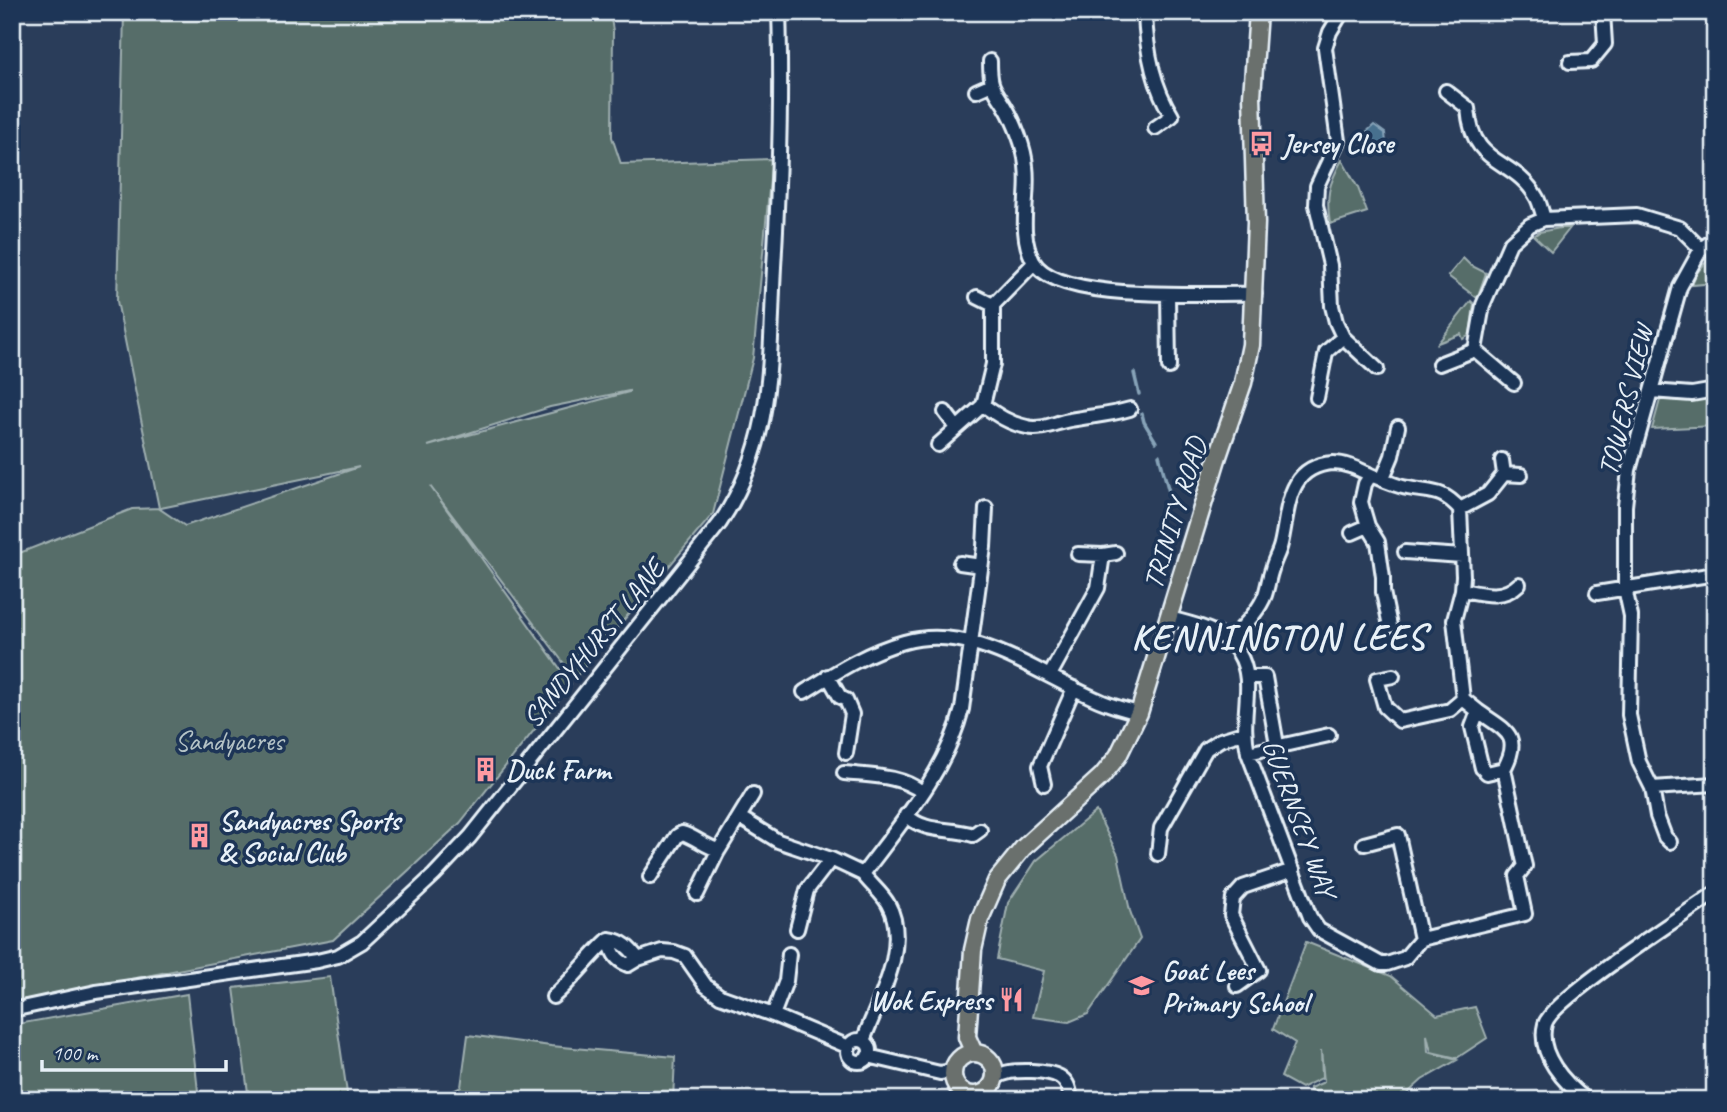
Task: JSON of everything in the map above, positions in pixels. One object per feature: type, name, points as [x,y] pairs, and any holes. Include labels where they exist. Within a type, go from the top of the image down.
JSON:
[{"type":"main road","name":"TRINITY ROAD","points":[[974,1052],[967,1037],[973,950],[980,919],[998,880],[1023,848],[1102,776],[1118,756],[1139,713],[1243,383],[1251,345],[1255,294],[1252,96],[1258,12]]},
{"type":"main road","points":[[974,1052],[990,1060],[995,1078],[988,1090],[976,1097],[958,1088],[953,1071],[958,1060],[974,1052]]},
{"type":"street","name":"SANDYHURST LANE","points":[[12,1010],[96,992],[317,961],[338,956],[362,942],[427,882],[470,837],[714,531],[738,495],[750,468],[767,399],[779,181],[779,12]]},
{"type":"street","points":[[1145,12],[1149,54],[1158,89],[1172,116],[1155,128]]},
{"type":"street","points":[[1342,12],[1330,32],[1324,52],[1338,141],[1317,186],[1315,197],[1331,265],[1332,306],[1343,337],[1377,369]]},
{"type":"street","points":[[1570,61],[1591,61],[1605,44],[1603,12]]},
{"type":"street","points":[[990,61],[992,83],[1019,134],[1026,165],[1024,229],[1034,263],[1054,279],[1076,285],[1168,294],[1255,294]]},
{"type":"street","points":[[975,91],[992,83]]},
{"type":"street","points":[[1446,91],[1473,104],[1469,122],[1480,147],[1490,158],[1507,167],[1526,184],[1537,197],[1544,219]]},
{"type":"street","points":[[1475,350],[1483,305],[1510,243],[1530,225],[1544,219],[1637,215],[1680,228],[1701,249]]},
{"type":"street","name":"TOWERS VIEW","points":[[1670,842],[1665,837],[1657,816],[1652,788],[1639,762],[1629,715],[1631,616],[1625,588],[1623,546],[1626,488],[1680,287],[1701,249],[1715,239]]},
{"type":"street","points":[[938,445],[982,405],[993,364],[993,305],[1034,263]]},
{"type":"street","points":[[1168,294],[1169,367]]},
{"type":"street","points":[[977,297],[993,305]]},
{"type":"street","points":[[1317,398],[1326,352],[1343,337]]},
{"type":"street","points":[[1439,364],[1475,350]]},
{"type":"street","points":[[1475,350],[1514,383]]},
{"type":"street","points":[[1651,391],[1692,394],[1715,390]]},
{"type":"street","points":[[982,405],[1007,421],[1028,428],[1130,409]]},
{"type":"street","points":[[945,412],[957,428]]},
{"type":"street","points":[[1390,626],[1382,592],[1383,570],[1378,542],[1368,526],[1361,502],[1365,484],[1376,478],[1392,456],[1398,427]]},
{"type":"street","points":[[1460,509],[1488,494],[1504,474],[1502,460]]},
{"type":"street","points":[[1169,618],[1210,630],[1230,641],[1257,610],[1265,595],[1272,566],[1280,548],[1290,494],[1301,475],[1320,465],[1335,463],[1354,467],[1406,488],[1444,494],[1460,509],[1462,590],[1454,620],[1463,699],[1450,710],[1400,721],[1385,707],[1377,679],[1393,676]]},
{"type":"street","points":[[1504,474],[1521,475]]},
{"type":"street","points":[[863,874],[947,754],[958,727],[981,566],[986,508]]},
{"type":"street","points":[[1352,533],[1368,526]]},
{"type":"street","points":[[1405,552],[1462,556]]},
{"type":"street","points":[[1078,554],[1116,553]]},
{"type":"street","points":[[1050,676],[1098,589],[1102,555]]},
{"type":"street","points":[[960,563],[981,566]]},
{"type":"street","points":[[1597,593],[1715,574]]},
{"type":"street","points":[[1462,590],[1493,596],[1511,592],[1519,584]]},
{"type":"street","points":[[804,692],[872,652],[906,641],[932,639],[971,643],[1008,656],[1105,703],[1139,713]]},
{"type":"street","name":"GUERNSEY WAY","points":[[1230,641],[1241,654],[1248,677],[1243,733],[1248,753],[1314,924],[1344,945],[1381,964],[1405,958],[1421,939],[1525,914],[1517,876],[1525,866],[1504,769],[1512,754],[1509,735],[1463,699]]},
{"type":"street","points":[[828,677],[840,697],[846,700],[852,714],[846,753]]},
{"type":"street","points":[[1248,677],[1265,677],[1277,745]]},
{"type":"street","points":[[1044,784],[1040,766],[1074,688]]},
{"type":"street","points":[[1478,710],[1472,727],[1482,768],[1487,773],[1504,769]]},
{"type":"street","points":[[1158,853],[1161,828],[1206,749],[1220,740],[1243,733]]},
{"type":"street","points":[[1248,753],[1329,735]]},
{"type":"street","points":[[844,773],[901,779],[922,792]]},
{"type":"street","points":[[1652,788],[1715,784]]},
{"type":"street","points":[[696,894],[753,794]]},
{"type":"street","points":[[906,815],[922,827],[973,835],[979,830]]},
{"type":"street","points":[[739,817],[778,841],[831,859],[863,874],[887,903],[893,916],[896,934],[895,955],[863,1041]]},
{"type":"street","points":[[650,877],[677,836],[684,831],[710,848],[719,850]]},
{"type":"street","points":[[1364,844],[1398,835],[1421,939]]},
{"type":"street","points":[[797,929],[807,890],[831,859]]},
{"type":"street","points":[[1237,986],[1259,970],[1231,915],[1233,898],[1243,887],[1293,870]]},
{"type":"street","points":[[1587,1100],[1558,1072],[1548,1055],[1544,1035],[1545,1021],[1569,997],[1715,893]]},
{"type":"street","points":[[553,997],[568,984],[589,957],[610,939],[619,940],[629,947],[638,959],[662,951],[685,956],[706,986],[729,1001],[773,1015],[849,1047]]},
{"type":"street","points":[[773,1015],[786,981],[789,954]]},
{"type":"street","points":[[856,1040],[863,1041],[869,1047],[868,1056],[863,1061],[853,1060],[849,1047],[856,1040]]},
{"type":"street","points":[[868,1056],[940,1073],[953,1071]]},
{"type":"street","points":[[995,1078],[1006,1071],[1051,1072],[1065,1080],[1071,1091],[1070,1100]]},
{"type":"green space","name":"Sandyacres","points":[[124,12],[610,12],[613,31],[612,137],[621,164],[772,159],[753,358],[713,514],[575,678],[430,486],[571,684],[460,823],[333,940],[12,1002],[12,553],[17,554],[132,509],[159,508],[117,301]],"holes":[[[629,392],[428,446],[550,407]],[[359,467],[185,526],[160,509],[161,508]]]},
{"type":"green space","points":[[1342,160],[1358,188],[1367,212],[1330,224],[1329,191]]},
{"type":"green space","points":[[1570,228],[1551,252],[1534,236],[1539,232]]},
{"type":"green space","points":[[1715,251],[1715,283],[1692,285],[1696,274]]},
{"type":"green space","points":[[1463,258],[1486,273],[1477,298],[1448,276]]},
{"type":"green space","points":[[1471,301],[1474,304],[1470,335],[1463,339],[1461,334],[1438,343]]},
{"type":"green space","points":[[1672,397],[1715,397],[1715,426],[1652,429],[1660,400],[1672,400]]},
{"type":"green space","points":[[1096,811],[1118,855],[1130,911],[1140,939],[1088,1014],[1069,1022],[1033,1017],[1044,971],[997,959],[1008,903],[1036,861]]},
{"type":"green space","points":[[1306,942],[1391,976],[1437,1015],[1475,1007],[1487,1038],[1457,1058],[1431,1052],[1427,1035],[1428,1052],[1457,1060],[1422,1080],[1400,1100],[1342,1100],[1310,1091],[1310,1088],[1324,1082],[1321,1050],[1322,1078],[1301,1088],[1281,1077],[1295,1043],[1273,1029]]},
{"type":"green space","points":[[330,977],[348,1100],[249,1100],[234,988]]},
{"type":"green space","points":[[187,994],[199,1100],[12,1100],[12,1025]]},
{"type":"green space","points":[[468,1035],[551,1046],[675,1057],[673,1100],[437,1100],[461,1087]]},
{"type":"water","points":[[1374,125],[1385,133],[1386,143],[1378,151],[1369,150],[1364,134]]},
{"type":"waterway","points":[[1134,373],[1139,394]]},
{"type":"waterway","points":[[1142,414],[1156,442]]},
{"type":"waterway","points":[[1159,455],[1169,492]]},
{"type":"place","name":"Jersey Close","points":[[1262,143]]},
{"type":"place","name":"Duck Farm","points":[[486,769]]},
{"type":"place","name":"Sandyacres Sports & Social Club","points":[[199,836]]},
{"type":"place","name":"Goat Lees Primary School","points":[[1142,986]]},
{"type":"place","name":"Wok Express","points":[[1012,1000]]},
{"type":"district","name":"KENNINGTON LEES","points":[[1279,637]]}]
